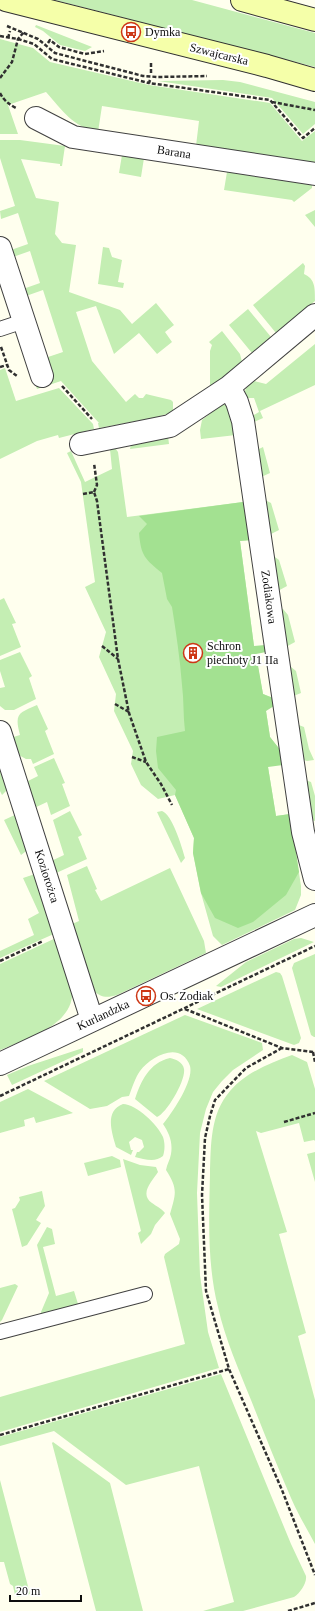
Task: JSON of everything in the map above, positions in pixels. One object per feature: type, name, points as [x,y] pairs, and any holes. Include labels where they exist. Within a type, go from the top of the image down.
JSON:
[{"type":"street","name":"Szwajcarska","points":[[6,0],[267,66],[315,80]]},
{"type":"street","points":[[242,0],[315,20]]},
{"type":"street","name":"Barana","points":[[36,118],[73,136],[315,174]]},
{"type":"street","points":[[0,248],[42,376]]},
{"type":"street","points":[[85,443],[170,426],[229,387],[315,315]]},
{"type":"street","name":"Zodiakowa","points":[[229,387],[237,402],[243,421],[309,829],[315,879]]},
{"type":"street","name":"Koziorożca","points":[[0,732],[92,1020]]},
{"type":"street","name":"Kurlandzka","points":[[0,1064],[315,915]]},
{"type":"lane","points":[[0,329],[24,321]]},
{"type":"lane","points":[[0,1332],[145,1294]]},
{"type":"path","points":[[2,24],[38,39],[55,53],[143,76],[210,76]]},
{"type":"path","points":[[8,38],[10,31]]},
{"type":"path","points":[[0,78],[12,62],[18,39],[24,32]]},
{"type":"path","points":[[0,36],[18,39],[34,44],[42,49],[52,59],[150,82],[270,100],[272,102],[315,110]]},
{"type":"path","points":[[48,43],[50,40],[58,48],[85,54],[104,51]]},
{"type":"path","points":[[151,63],[151,74]]},
{"type":"path","points":[[272,102],[303,138],[315,128]]},
{"type":"path","points":[[0,343],[8,370]]},
{"type":"path","points":[[0,367],[7,365]]},
{"type":"path","points":[[85,443],[97,478],[97,485],[94,492],[99,512],[118,659],[129,713],[146,762],[161,784],[172,805]]},
{"type":"path","points":[[83,494],[94,492]]},
{"type":"path","points":[[102,646],[118,659]]},
{"type":"path","points":[[115,704],[129,713]]},
{"type":"path","points":[[132,756],[146,762]]},
{"type":"path","points":[[0,961],[65,932]]},
{"type":"path","points":[[0,1096],[315,946]]},
{"type":"path","points":[[185,1009],[282,1048],[314,1052],[315,1062]]},
{"type":"path","points":[[282,1048],[246,1068],[215,1100],[205,1138],[202,1195],[206,1291],[229,1369],[282,1490],[315,1575]]},
{"type":"path","points":[[284,1122],[315,1113]]},
{"type":"path","points":[[0,1435],[229,1369]]},
{"type":"path","points":[[288,1611],[315,1603]]},
{"type":"green space","points":[[55,0],[192,0],[315,33],[315,67]]},
{"type":"green space","points":[[36,25],[92,47],[85,51],[60,45],[43,31],[35,27]]},
{"type":"green space","points":[[0,39],[33,48],[50,62],[149,85],[270,103],[302,141],[315,131],[315,165],[196,146],[199,121],[102,106],[98,132],[81,126],[75,122],[46,92],[8,105],[18,134],[0,134]]},
{"type":"green space","points":[[223,80],[240,82],[315,102],[315,124],[303,134],[272,98],[158,81]]},
{"type":"green space","points":[[0,140],[20,140],[65,146],[62,166],[60,166],[60,164],[21,159],[36,198],[59,202],[55,234],[62,243],[76,245],[69,292],[120,310],[132,324],[156,303],[174,325],[165,332],[172,342],[157,354],[139,333],[114,354],[96,306],[76,312],[92,361],[126,402],[135,394],[139,398],[143,398],[146,394],[171,400],[173,402],[173,412],[157,417],[99,428],[99,423],[61,381],[37,389],[33,378],[45,358],[63,352],[43,290],[26,296],[23,289],[40,283],[30,251],[13,257],[11,250],[28,244],[18,213],[1,219],[0,211],[15,206],[0,158]]},
{"type":"green space","points":[[122,155],[144,158],[141,177],[119,173]]},
{"type":"green space","points":[[227,172],[312,185],[312,188],[294,202],[292,200],[224,190]]},
{"type":"green space","points":[[315,210],[315,227],[305,215]]},
{"type":"green space","points":[[103,247],[109,248],[112,257],[122,260],[118,282],[124,283],[123,288],[98,284]]},
{"type":"green space","points":[[303,263],[305,266],[304,274],[310,278],[314,284],[315,301],[276,333],[253,305]]},
{"type":"green space","points":[[248,309],[271,337],[252,353],[229,325]]},
{"type":"green space","points":[[222,331],[240,354],[242,362],[211,387],[210,351],[212,345],[209,342]]},
{"type":"green space","points":[[315,344],[315,385],[260,411],[263,418],[252,423],[247,419],[259,412],[254,398],[246,398],[244,393],[250,380],[266,384]]},
{"type":"green space","points":[[5,368],[16,401],[59,388],[93,424],[94,429],[59,438],[58,435],[37,441],[0,459],[0,370]]},
{"type":"green space","points":[[222,404],[231,406],[236,435],[201,439],[200,430],[202,420]]},
{"type":"green space","points":[[168,436],[169,444],[130,449],[131,445]]},
{"type":"green space","points":[[263,447],[270,473],[259,478],[257,450]]},
{"type":"green space","points":[[115,448],[118,452],[127,517],[243,502],[241,477],[251,540],[240,541],[254,646],[263,694],[273,698],[266,711],[270,737],[281,751],[268,767],[276,816],[290,814],[301,886],[301,895],[295,910],[222,945],[213,936],[201,893],[193,853],[194,838],[175,795],[158,799],[141,785],[131,764],[133,751],[114,711],[116,694],[99,657],[106,632],[85,587],[95,582],[81,482],[67,453],[71,451],[85,482],[112,469],[110,449]]},
{"type":"green space","points":[[263,499],[271,503],[279,530],[265,537]]},
{"type":"green space","points":[[243,502],[245,503],[251,540],[240,541],[254,646],[265,645],[266,652],[256,654],[263,694],[273,698],[274,706],[266,711],[270,737],[281,751],[283,765],[268,767],[276,816],[290,814],[299,872],[286,895],[253,922],[238,928],[215,918],[201,893],[193,853],[194,838],[175,795],[176,790],[158,768],[156,751],[157,737],[185,731],[183,691],[172,607],[167,599],[162,573],[148,560],[141,547],[139,533],[147,524],[139,516]]},
{"type":"green space","points":[[271,556],[279,560],[287,586],[276,592]]},
{"type":"green space","points":[[4,598],[16,623],[12,624],[21,647],[0,656],[0,600]]},
{"type":"green space","points":[[283,609],[288,615],[295,642],[284,648],[276,612]]},
{"type":"green space","points":[[20,652],[32,676],[29,678],[36,699],[14,710],[5,710],[0,706],[0,688],[5,687],[0,671],[0,660]]},
{"type":"green space","points":[[291,667],[296,671],[301,693],[291,697],[283,669]]},
{"type":"green space","points":[[37,705],[48,729],[45,731],[54,754],[33,764],[31,759],[26,759],[15,753],[10,738],[20,735],[18,718],[22,712]]},
{"type":"green space","points":[[296,724],[304,727],[309,749],[314,760],[307,761],[301,759]]},
{"type":"green space","points":[[54,758],[65,783],[62,784],[70,806],[51,815],[47,802],[32,809],[24,783],[38,776],[34,767]]},
{"type":"green space","points":[[0,763],[8,789],[2,795],[0,791]]},
{"type":"green space","points":[[305,780],[311,782],[315,796],[315,821],[309,819]]},
{"type":"green space","points":[[70,811],[82,835],[78,837],[87,859],[54,874],[49,862],[64,855],[53,820]]},
{"type":"green space","points":[[162,811],[166,813],[173,824],[179,839],[185,858],[181,863],[157,812]]},
{"type":"green space","points":[[19,813],[29,849],[21,855],[4,820]]},
{"type":"green space","points":[[87,866],[97,889],[95,890],[101,901],[170,868],[204,941],[206,953],[117,995],[104,997],[96,993],[93,990],[70,925],[79,921],[67,875]]},
{"type":"green space","points":[[38,873],[56,933],[0,958],[0,951],[34,935],[28,919],[39,913],[23,878]]},
{"type":"green space","points":[[58,937],[72,987],[71,1003],[57,1022],[46,1030],[0,1050],[0,964]]},
{"type":"green space","points":[[301,938],[314,942],[221,987],[216,986],[246,962],[294,939]]},
{"type":"green space","points":[[315,954],[314,1037],[311,1035],[292,968],[294,963]]},
{"type":"green space","points":[[276,972],[280,973],[282,976],[301,1038],[299,1043],[294,1045],[197,1009]]},
{"type":"green space","points":[[185,1015],[262,1043],[263,1050],[233,1070],[213,1092],[206,1109],[200,1133],[197,1193],[200,1275],[208,1332],[219,1368],[0,1432],[0,1397],[185,1344],[164,1257],[165,1254],[179,1244],[180,1239],[170,1214],[175,1191],[173,1182],[166,1170],[171,1156],[171,1142],[169,1134],[163,1124],[177,1105],[189,1080],[190,1066],[186,1058],[173,1052],[158,1056],[145,1065],[140,1071],[129,1096],[122,1097],[107,1106],[90,1109],[44,1081]]},
{"type":"green space","points":[[83,1048],[83,1052],[12,1085],[7,1075],[28,1066]]},
{"type":"green space","points":[[292,1055],[307,1062],[315,1089],[315,1141],[304,1142],[299,1123],[261,1133],[256,1131],[287,1232],[279,1234],[306,1333],[298,1336],[315,1400],[315,1544],[286,1486],[228,1343],[214,1291],[210,1257],[209,1224],[211,1141],[215,1120],[223,1100],[236,1085],[250,1074]]},
{"type":"green space","points":[[170,1058],[182,1064],[184,1074],[175,1096],[166,1109],[157,1117],[135,1099],[143,1079],[151,1068],[163,1060]]},
{"type":"green space","points":[[28,1089],[73,1113],[36,1123],[34,1117],[24,1120],[25,1126],[0,1133],[0,1102]]},
{"type":"green space","points":[[123,1104],[134,1107],[152,1121],[164,1139],[163,1156],[153,1160],[135,1157],[137,1152],[144,1147],[142,1140],[135,1137],[129,1142],[131,1150],[133,1150],[131,1155],[116,1147],[111,1129],[111,1117],[117,1107]]},
{"type":"green space","points":[[315,1152],[315,1182],[307,1154]]},
{"type":"green space","points":[[112,1156],[120,1160],[121,1167],[88,1176],[84,1163]]},
{"type":"green space","points":[[123,1159],[140,1165],[156,1167],[158,1172],[150,1183],[147,1196],[152,1203],[165,1213],[155,1225],[151,1234],[141,1244],[138,1233],[141,1231]]},
{"type":"green space","points":[[42,1191],[45,1206],[36,1220],[41,1223],[27,1245],[22,1247],[12,1209],[15,1208],[20,1200],[19,1197]]},
{"type":"green space","points":[[47,1227],[52,1229],[55,1244],[43,1247],[56,1296],[74,1291],[78,1304],[62,1308],[56,1314],[41,1315],[49,1293],[37,1245]]},
{"type":"green space","points":[[15,1284],[18,1286],[0,1322],[0,1288]]},
{"type":"green space","points":[[221,1374],[291,1544],[306,1576],[303,1588],[294,1597],[243,1611],[203,1611],[234,1602],[199,1466],[126,1485],[54,1431],[0,1446],[0,1437]]},
{"type":"green space","points":[[53,1442],[110,1483],[143,1611],[96,1611],[52,1443]]},
{"type":"green space","points":[[0,1480],[30,1594],[18,1597],[15,1595],[13,1586],[10,1584],[4,1562],[0,1562]]},
{"type":"place","name":"Dymka","points":[[131,32]]},
{"type":"place","name":"Schron piechoty J1 IIa","points":[[193,653]]},
{"type":"place","name":"Os. Zodiak","points":[[146,996]]}]
